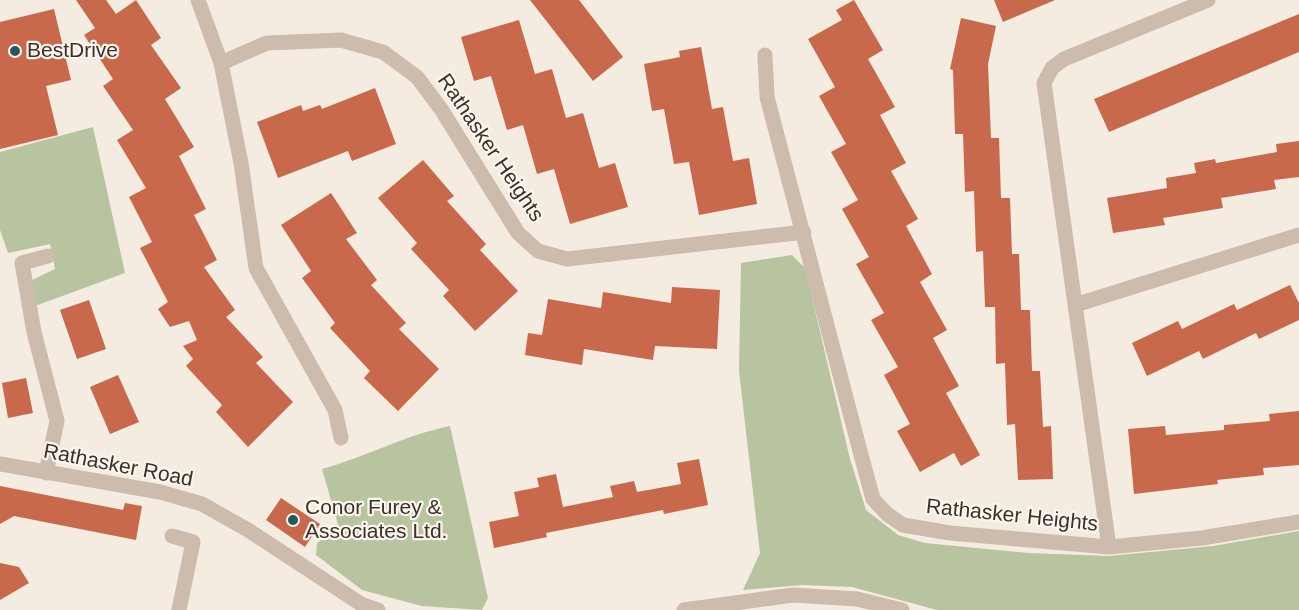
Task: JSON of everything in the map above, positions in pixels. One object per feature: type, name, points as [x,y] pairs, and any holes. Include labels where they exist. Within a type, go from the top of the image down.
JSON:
[{"type":"street","points":[[198,0],[221,63],[242,163],[256,268],[335,410],[341,438]]},
{"type":"street","name":"Rathasker Heights","points":[[1109,547],[1044,83],[1052,68],[1064,59],[1208,0]]},
{"type":"street","name":"Rathasker Heights","points":[[221,63],[267,43],[341,40],[383,52],[417,77],[441,109],[518,233],[538,251],[567,259],[804,232]]},
{"type":"street","name":"Rathasker Heights","points":[[765,55],[767,97],[873,499],[887,513],[903,525],[950,533],[1109,547],[1202,538],[1299,522]]},
{"type":"street","points":[[1075,305],[1299,235]]},
{"type":"street","points":[[46,473],[57,421],[34,333],[22,263],[48,256]]},
{"type":"street","name":"Rathasker Road","points":[[0,464],[160,492],[202,504],[248,530],[361,604],[378,610]]},
{"type":"street","points":[[172,536],[193,542],[179,610]]},
{"type":"street","points":[[684,610],[793,596],[857,599],[902,610]]},
{"type":"green space","points":[[93,127],[125,273],[35,306],[28,282],[55,269],[50,244],[8,253],[0,230],[0,152]]},
{"type":"green space","points":[[792,255],[805,268],[850,459],[866,510],[898,535],[925,543],[1028,553],[1109,556],[1213,546],[1299,531],[1299,610],[937,610],[852,587],[802,585],[743,590],[760,553],[739,371],[741,263]]},
{"type":"green space","points":[[450,426],[488,598],[482,610],[422,606],[362,590],[316,555],[317,543],[339,528],[322,469],[417,435]]},
{"type":"building","points":[[76,0],[106,0],[116,14],[136,0],[161,38],[151,45],[181,88],[165,99],[194,147],[179,156],[206,209],[194,215],[217,260],[204,267],[235,310],[226,317],[263,357],[256,363],[293,402],[248,447],[216,412],[222,405],[186,366],[193,359],[183,346],[197,340],[189,321],[170,327],[158,309],[168,302],[140,248],[152,242],[129,197],[146,188],[117,140],[133,130],[103,86],[113,79],[84,35],[95,28]]},
{"type":"building","points":[[530,0],[579,0],[623,57],[593,81]]},
{"type":"building","points":[[854,0],[883,50],[868,59],[895,107],[880,115],[906,163],[891,171],[918,219],[906,226],[932,274],[920,282],[947,330],[933,338],[959,386],[946,393],[980,455],[961,466],[954,453],[920,472],[897,431],[910,424],[884,375],[898,367],[871,320],[884,313],[856,264],[869,257],[842,209],[858,200],[831,152],[846,144],[819,96],[835,87],[808,39],[842,20],[836,10]]},
{"type":"building","points":[[994,0],[1055,0],[1003,22]]},
{"type":"building","points":[[54,9],[71,80],[46,86],[58,135],[0,149],[0,22]]},
{"type":"building","points":[[1299,14],[1299,52],[1109,132],[1094,99]]},
{"type":"building","points":[[961,18],[996,26],[988,64],[991,138],[999,138],[1001,198],[1010,198],[1012,254],[1019,254],[1021,310],[1030,310],[1032,371],[1040,371],[1043,427],[1051,426],[1053,479],[1018,480],[1015,424],[1007,425],[1005,363],[996,364],[995,307],[985,307],[983,251],[976,252],[974,191],[965,192],[963,134],[955,134],[953,70],[950,69]]},
{"type":"building","points":[[519,20],[535,74],[552,69],[566,118],[583,113],[599,168],[615,163],[628,207],[570,224],[554,169],[537,174],[523,125],[507,130],[491,76],[474,81],[461,37]]},
{"type":"building","points":[[701,47],[712,109],[723,107],[733,161],[749,158],[757,204],[699,215],[689,162],[674,164],[664,109],[652,111],[644,64],[680,57],[679,51]]},
{"type":"building","points":[[375,88],[396,144],[352,161],[348,151],[278,178],[257,122],[301,105],[303,111],[320,105],[322,109]]},
{"type":"building","points":[[1299,141],[1299,177],[1274,180],[1276,189],[1221,198],[1223,208],[1163,218],[1165,225],[1113,233],[1107,198],[1167,188],[1166,178],[1196,173],[1194,163],[1215,159],[1216,163],[1277,152],[1276,144]]},
{"type":"building","points":[[423,160],[454,196],[447,201],[486,244],[480,250],[518,291],[475,331],[443,296],[449,290],[411,249],[417,243],[378,198]]},
{"type":"building","points":[[331,193],[357,233],[346,239],[377,280],[371,285],[406,323],[399,329],[439,369],[398,411],[364,378],[370,371],[330,328],[335,323],[302,278],[311,271],[281,225]]},
{"type":"building","points":[[1290,285],[1299,303],[1299,320],[1259,339],[1256,333],[1203,359],[1199,351],[1147,376],[1132,343],[1178,321],[1182,329],[1234,304],[1237,310]]},
{"type":"building","points":[[672,287],[720,290],[717,349],[655,346],[653,360],[584,349],[582,365],[525,355],[528,333],[542,335],[548,299],[601,308],[603,292],[671,303]]},
{"type":"building","points":[[89,300],[106,349],[77,359],[60,310]]},
{"type":"building","points":[[118,375],[139,422],[110,434],[90,387]]},
{"type":"building","points":[[26,378],[33,413],[8,418],[2,383]]},
{"type":"building","points":[[1299,411],[1299,465],[1263,468],[1264,475],[1217,480],[1218,484],[1134,494],[1128,429],[1165,426],[1166,435],[1224,430],[1224,425],[1270,421],[1269,414]]},
{"type":"building","points":[[699,459],[708,505],[664,514],[663,510],[546,533],[547,537],[494,548],[489,522],[519,516],[514,492],[539,487],[537,478],[556,474],[563,507],[613,497],[610,486],[634,481],[637,492],[681,484],[677,463]]},
{"type":"building","points":[[0,486],[123,510],[125,503],[142,506],[136,540],[14,516],[0,524]]},
{"type":"building","points":[[281,498],[320,524],[305,547],[266,520]]},
{"type":"building","points":[[0,563],[19,567],[29,583],[0,600]]},
{"type":"place","name":"BestDrive","points":[[15,51]]},
{"type":"place","name":"Conor Furey & Associates Ltd.","points":[[293,520]]}]
